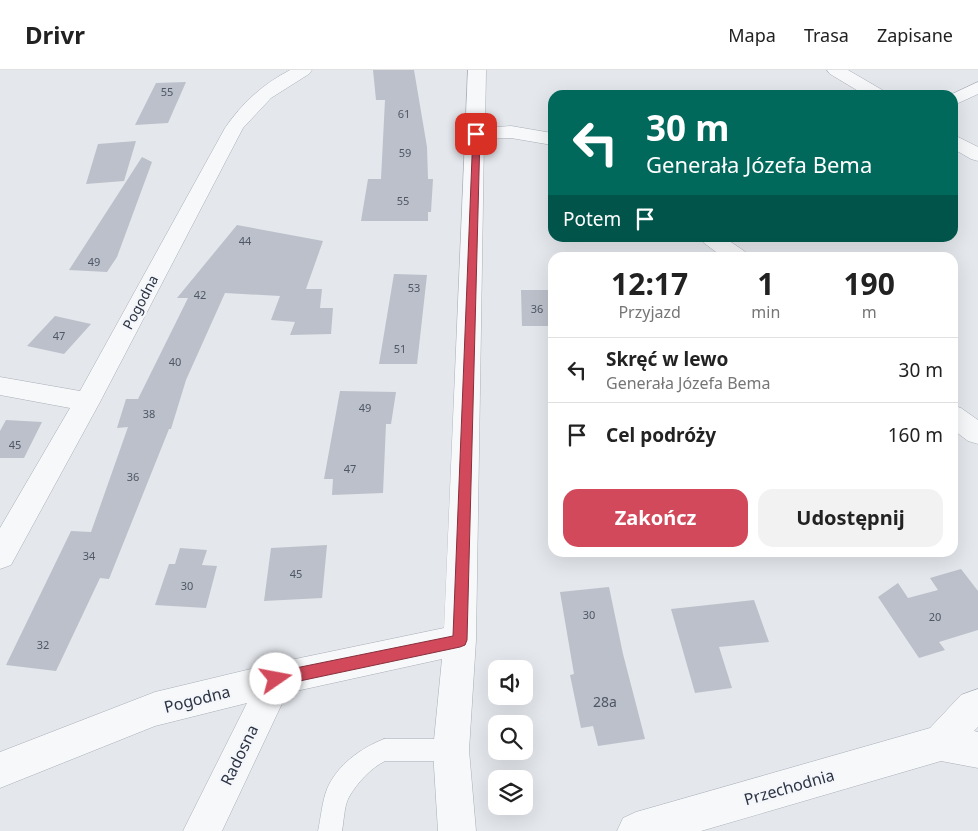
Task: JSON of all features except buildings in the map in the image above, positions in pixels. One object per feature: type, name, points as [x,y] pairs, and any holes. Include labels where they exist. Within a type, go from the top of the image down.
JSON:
[{"type":"street","name":"Pogodna","points":[[0,556],[87,402],[234,128],[243,115],[265,93],[303,70]]},
{"type":"street","points":[[457,831],[451,750],[460,640],[477,70]]},
{"type":"street","points":[[836,70],[870,90]]},
{"type":"street","points":[[958,98],[978,87]]},
{"type":"street","points":[[476,134],[511,132],[548,138]]},
{"type":"street","points":[[958,143],[978,155]]},
{"type":"street","points":[[717,242],[731,252]]},
{"type":"street","points":[[0,386],[87,402]]},
{"type":"street","points":[[958,419],[978,434]]},
{"type":"street","name":"Pogodna","points":[[0,770],[155,709],[276,679],[460,640]]},
{"type":"street","name":"Radosna","points":[[202,831],[276,679]]},
{"type":"street","points":[[942,743],[973,707],[978,706]]},
{"type":"street","name":"Przechodnia","points":[[636,831],[942,743],[978,750]]},
{"type":"lane","points":[[330,831],[338,792],[358,767],[372,756],[384,750],[451,750]]},
{"type":"route","points":[[276,679],[460,640],[476,134]]}]
